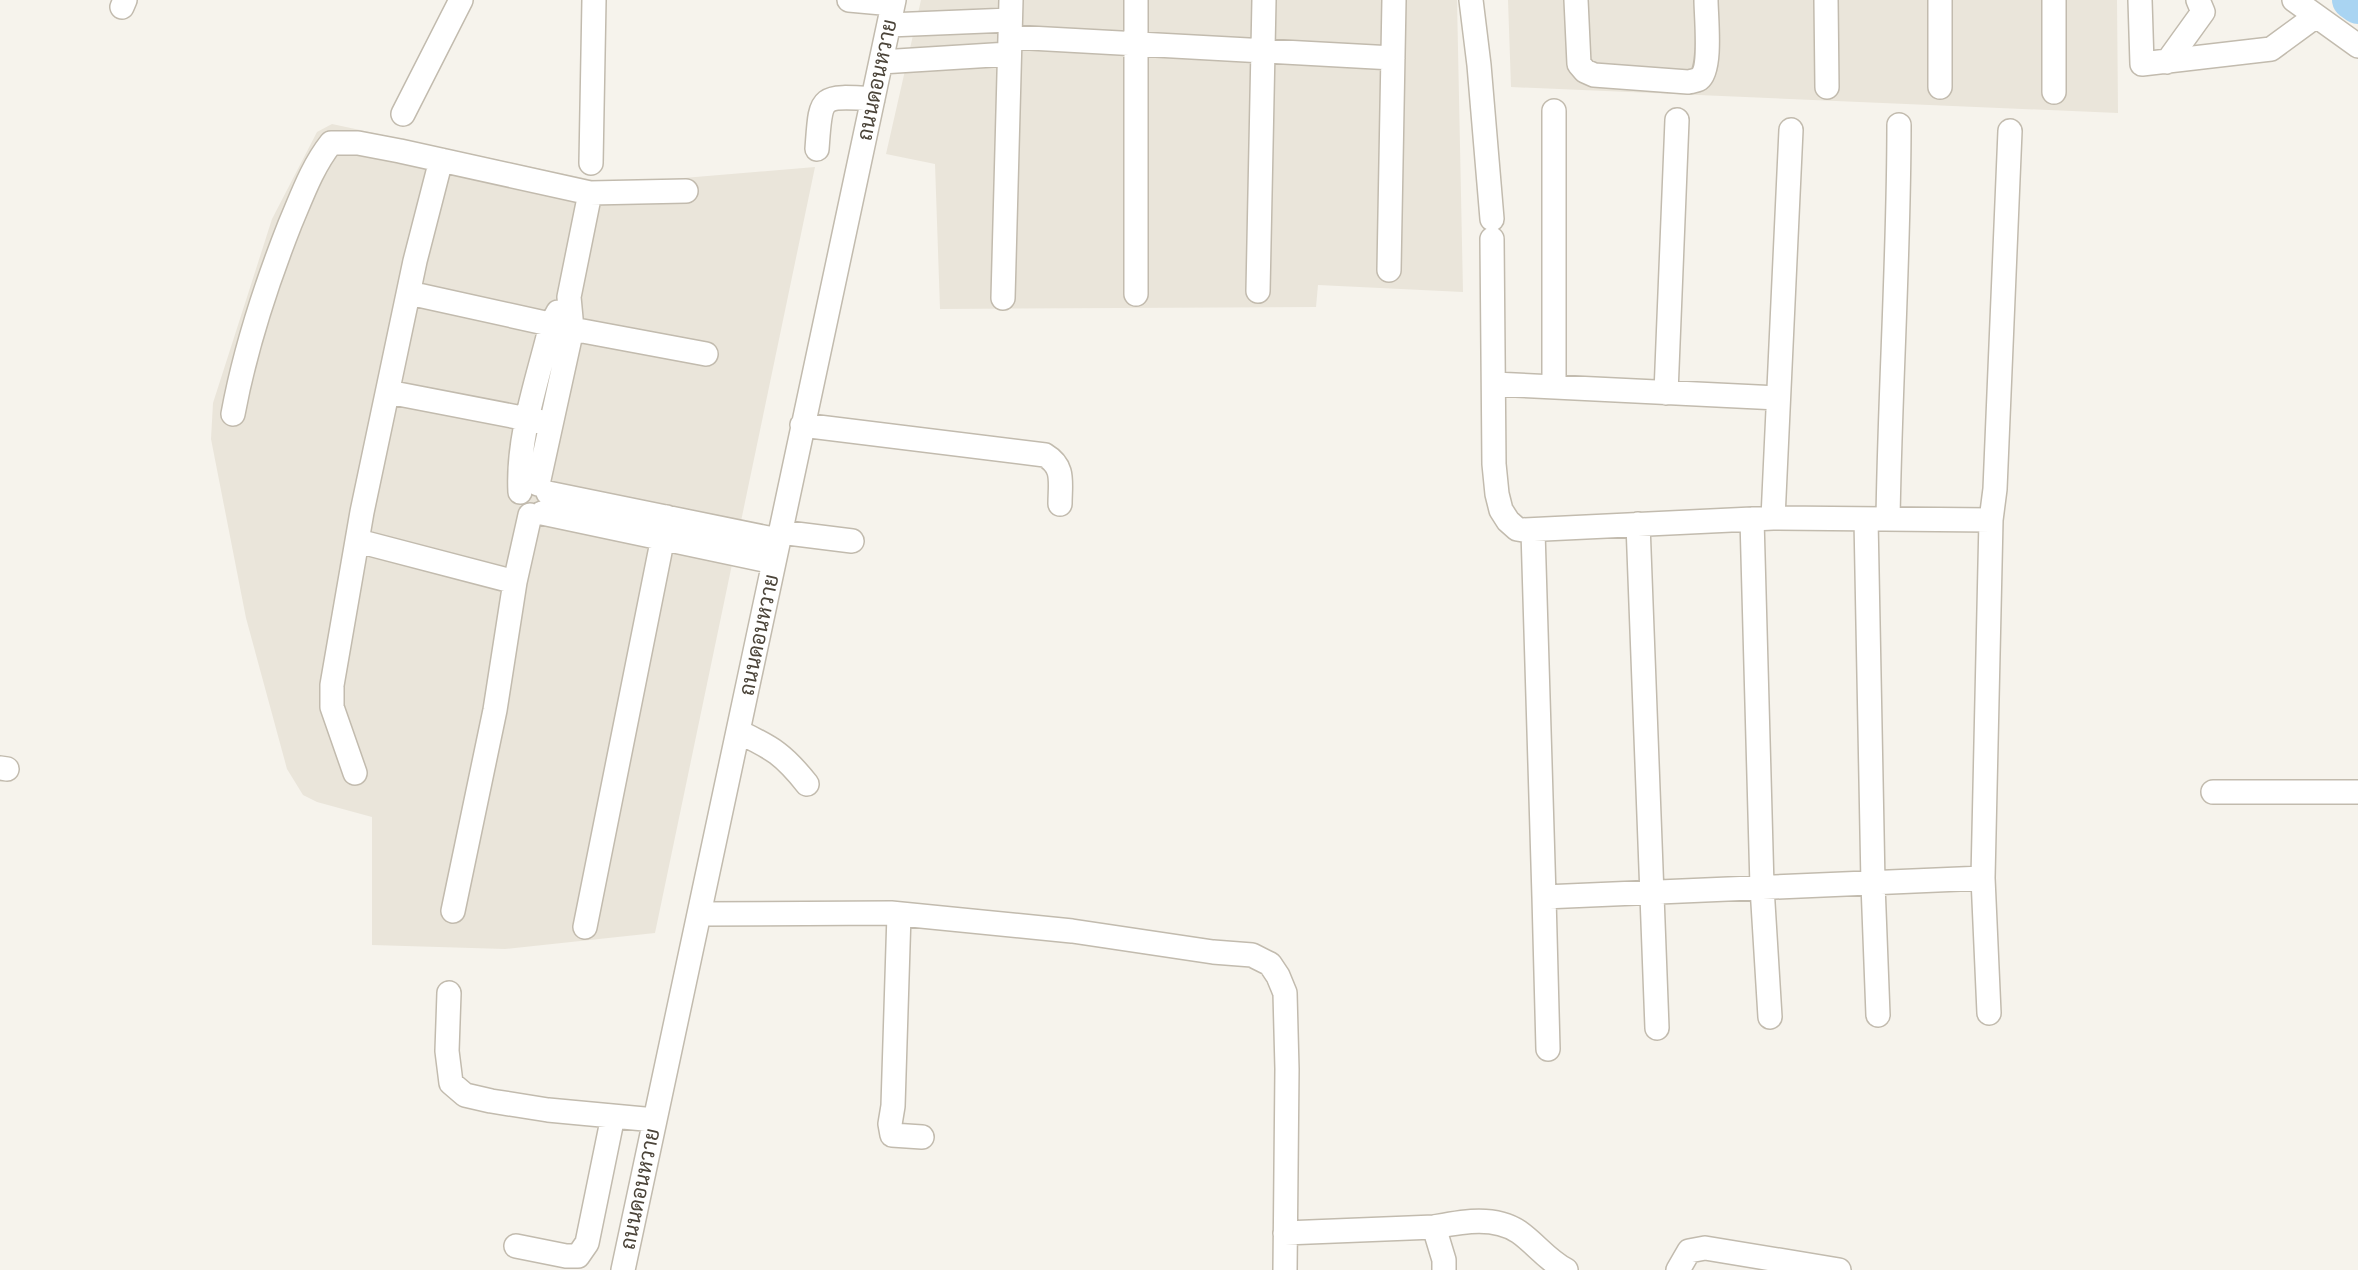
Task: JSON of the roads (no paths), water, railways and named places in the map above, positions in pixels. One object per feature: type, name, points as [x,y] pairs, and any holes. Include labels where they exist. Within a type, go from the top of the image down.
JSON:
[{"type":"street","points":[[403,114],[461,0]]},
{"type":"street","points":[[591,163],[594,0]]},
{"type":"street","points":[[849,0],[892,10],[1010,28],[1136,43],[1393,58]]},
{"type":"street","points":[[1136,0],[1136,295]]},
{"type":"street","points":[[1258,291],[1264,0]]},
{"type":"street","points":[[1390,270],[1394,0]]},
{"type":"street","points":[[1471,0],[1492,229],[1494,464],[1497,494],[1508,521],[1517,529],[1533,531],[1763,519],[1991,520]]},
{"type":"street","points":[[1576,0],[1579,64],[1585,71],[1594,75],[1688,82],[1699,80],[1707,62],[1706,0]]},
{"type":"street","points":[[1826,0],[1826,87]]},
{"type":"street","points":[[1940,0],[1940,87]]},
{"type":"street","points":[[2054,0],[2054,92]]},
{"type":"street","points":[[2140,0],[2143,64],[2272,50],[2316,16]]},
{"type":"street","points":[[2167,62],[2203,12],[2198,0]]},
{"type":"street","points":[[2294,0],[2358,46]]},
{"type":"street","name":"ถนนดอนหวาย","points":[[623,1270],[892,10]]},
{"type":"street","points":[[881,62],[1010,28]]},
{"type":"street","points":[[1003,298],[1010,28]]},
{"type":"street","points":[[817,149],[819,114],[825,102],[835,96],[873,99]]},
{"type":"street","points":[[1553,111],[1554,387]]},
{"type":"street","points":[[1666,394],[1677,121]]},
{"type":"street","points":[[1878,1015],[1873,884],[1877,519],[1889,409],[1899,214],[1899,125]]},
{"type":"street","points":[[1770,1017],[1762,887],[1763,519],[1778,398],[1791,130]]},
{"type":"street","points":[[1989,1013],[1983,878],[1991,520],[1995,489],[2010,131]]},
{"type":"street","points":[[233,414],[239,382],[273,267],[307,183],[331,143],[358,143],[590,193],[686,191]]},
{"type":"street","points":[[355,773],[332,707],[332,685],[362,512],[441,160]]},
{"type":"street","points":[[453,911],[495,710],[515,582],[535,499],[519,473],[539,421],[569,297],[590,193]]},
{"type":"street","points":[[409,293],[562,327],[706,354]]},
{"type":"street","points":[[1494,384],[1778,398]]},
{"type":"street","points":[[388,392],[539,421]]},
{"type":"street","points":[[802,425],[1045,455],[1055,461],[1060,470],[1060,504]]},
{"type":"street","points":[[535,499],[665,528],[777,545],[852,541]]},
{"type":"street","points":[[1638,524],[1657,1028]]},
{"type":"street","points":[[585,927],[665,528]]},
{"type":"street","points":[[1533,531],[1548,1049]]},
{"type":"street","points":[[358,541],[515,582]]},
{"type":"street","points":[[739,732],[773,748],[788,760],[807,783]]},
{"type":"street","points":[[2213,792],[2358,792]]},
{"type":"street","points":[[1544,897],[1983,878]]},
{"type":"street","points":[[699,914],[899,914],[1072,931],[1213,952],[1252,955],[1270,964],[1285,993],[1285,1270]]},
{"type":"street","points":[[899,914],[893,1106],[890,1124],[892,1135],[922,1137]]},
{"type":"street","points":[[449,993],[447,1051],[451,1083],[466,1095],[548,1110],[655,1120]]},
{"type":"street","points":[[516,1246],[566,1256],[578,1255],[587,1243],[613,1116]]},
{"type":"street","points":[[1286,1233],[1434,1227],[1469,1221],[1494,1222],[1518,1231],[1543,1255],[1566,1270]]},
{"type":"street","points":[[1434,1227],[1444,1260],[1444,1270]]},
{"type":"street","points":[[1678,1270],[1689,1251],[1705,1248],[1839,1270]]},
{"type":"waterway","points":[[2351,0],[2358,5]]}]
